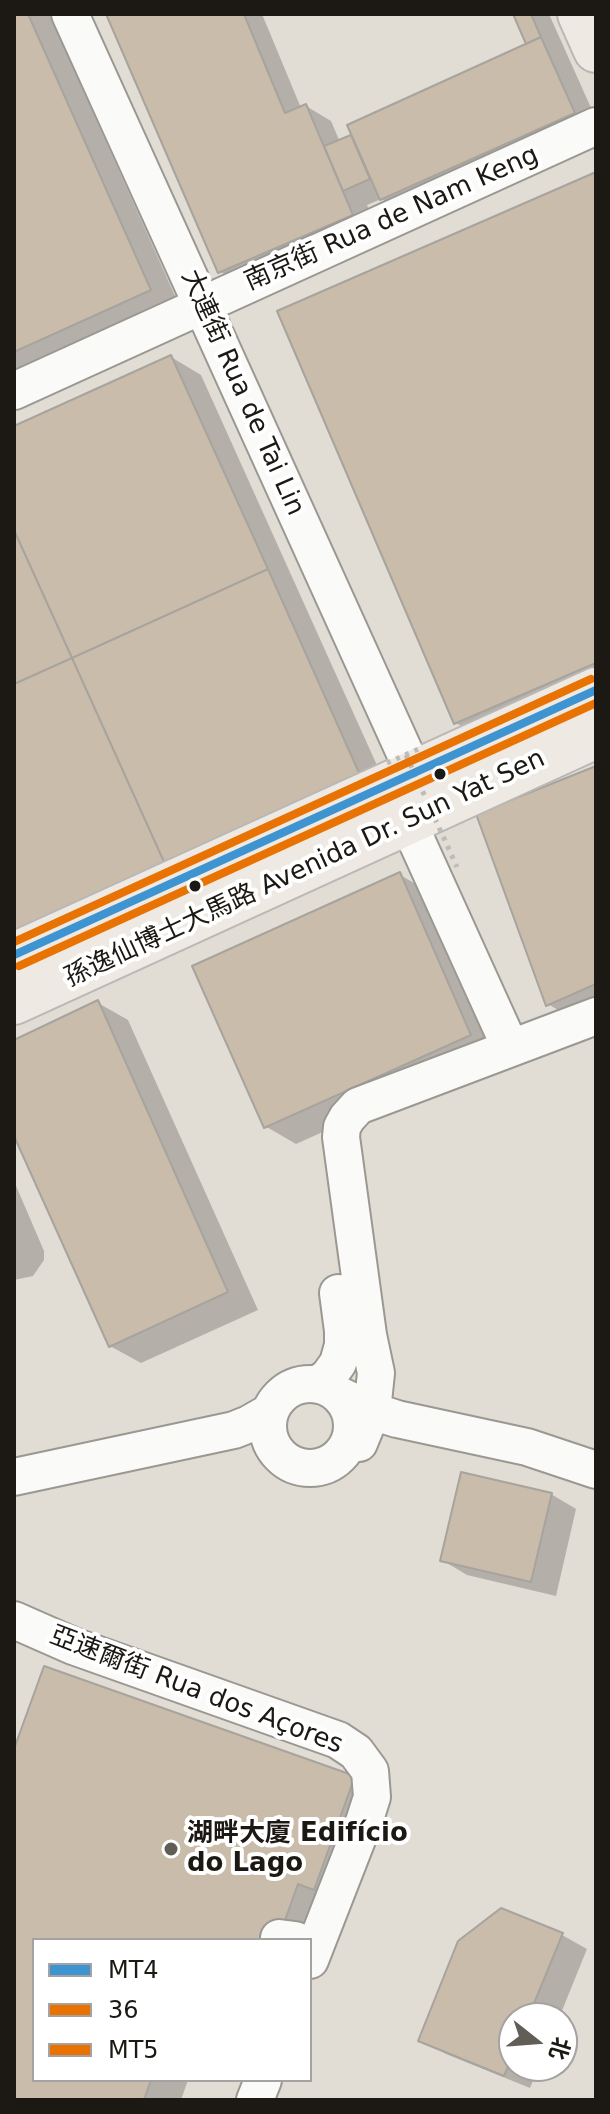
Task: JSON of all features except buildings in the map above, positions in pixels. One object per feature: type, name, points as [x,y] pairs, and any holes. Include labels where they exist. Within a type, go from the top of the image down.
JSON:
[{"type":"main road","points":[[580,14],[596,50]]},
{"type":"main road","name":"孫逸仙博士大馬路 Avenida Dr. Sun Yat Sen","points":[[14,955],[408,759],[596,690]]},
{"type":"main road","name":"孫逸仙博士大馬路 Avenida Dr. Sun Yat Sen","points":[[14,1002],[596,736]]},
{"type":"street","name":"大連街 Rua de Tai Lin","points":[[70,14],[408,759]]},
{"type":"street","name":"南京街 Rua de Nam Keng","points":[[14,391],[596,126]]},
{"type":"street","points":[[408,822],[506,1038]]},
{"type":"street","points":[[596,1004],[334,1106],[319,1129],[343,1331],[338,1363],[328,1377],[329,1390],[349,1409],[353,1425],[350,1442],[379,1431],[527,1447],[596,1470]]},
{"type":"street","points":[[192,1440],[252,1445],[277,1454],[288,1463],[317,1469],[331,1464],[379,1431],[388,1409],[368,1335],[342,1127],[358,1106],[586,1029]]},
{"type":"street","points":[[277,1454],[267,1426],[270,1412],[284,1392],[295,1386],[307,1384],[329,1390],[379,1431]]},
{"type":"street","points":[[14,1477],[234,1430],[270,1412]]},
{"type":"street","name":"亞速爾街 Rua dos Açores","points":[[14,1620],[292,1738],[338,1740],[356,1752],[370,1771],[372,1797],[365,1819],[306,1938]]},
{"type":"street","points":[[14,1644],[25,1637],[43,1637],[73,1646]]},
{"type":"path","points":[[408,759],[457,867]]},
{"type":"transit line","name":"MT5","points":[[14,942],[591,679]]},
{"type":"transit line","name":"MT4","points":[[14,955],[596,690]]},
{"type":"transit line","name":"36","points":[[19,966],[596,703]]},
{"type":"place","name":"湖畔大廈 Edifício do Lago","points":[[171,1849]]}]
